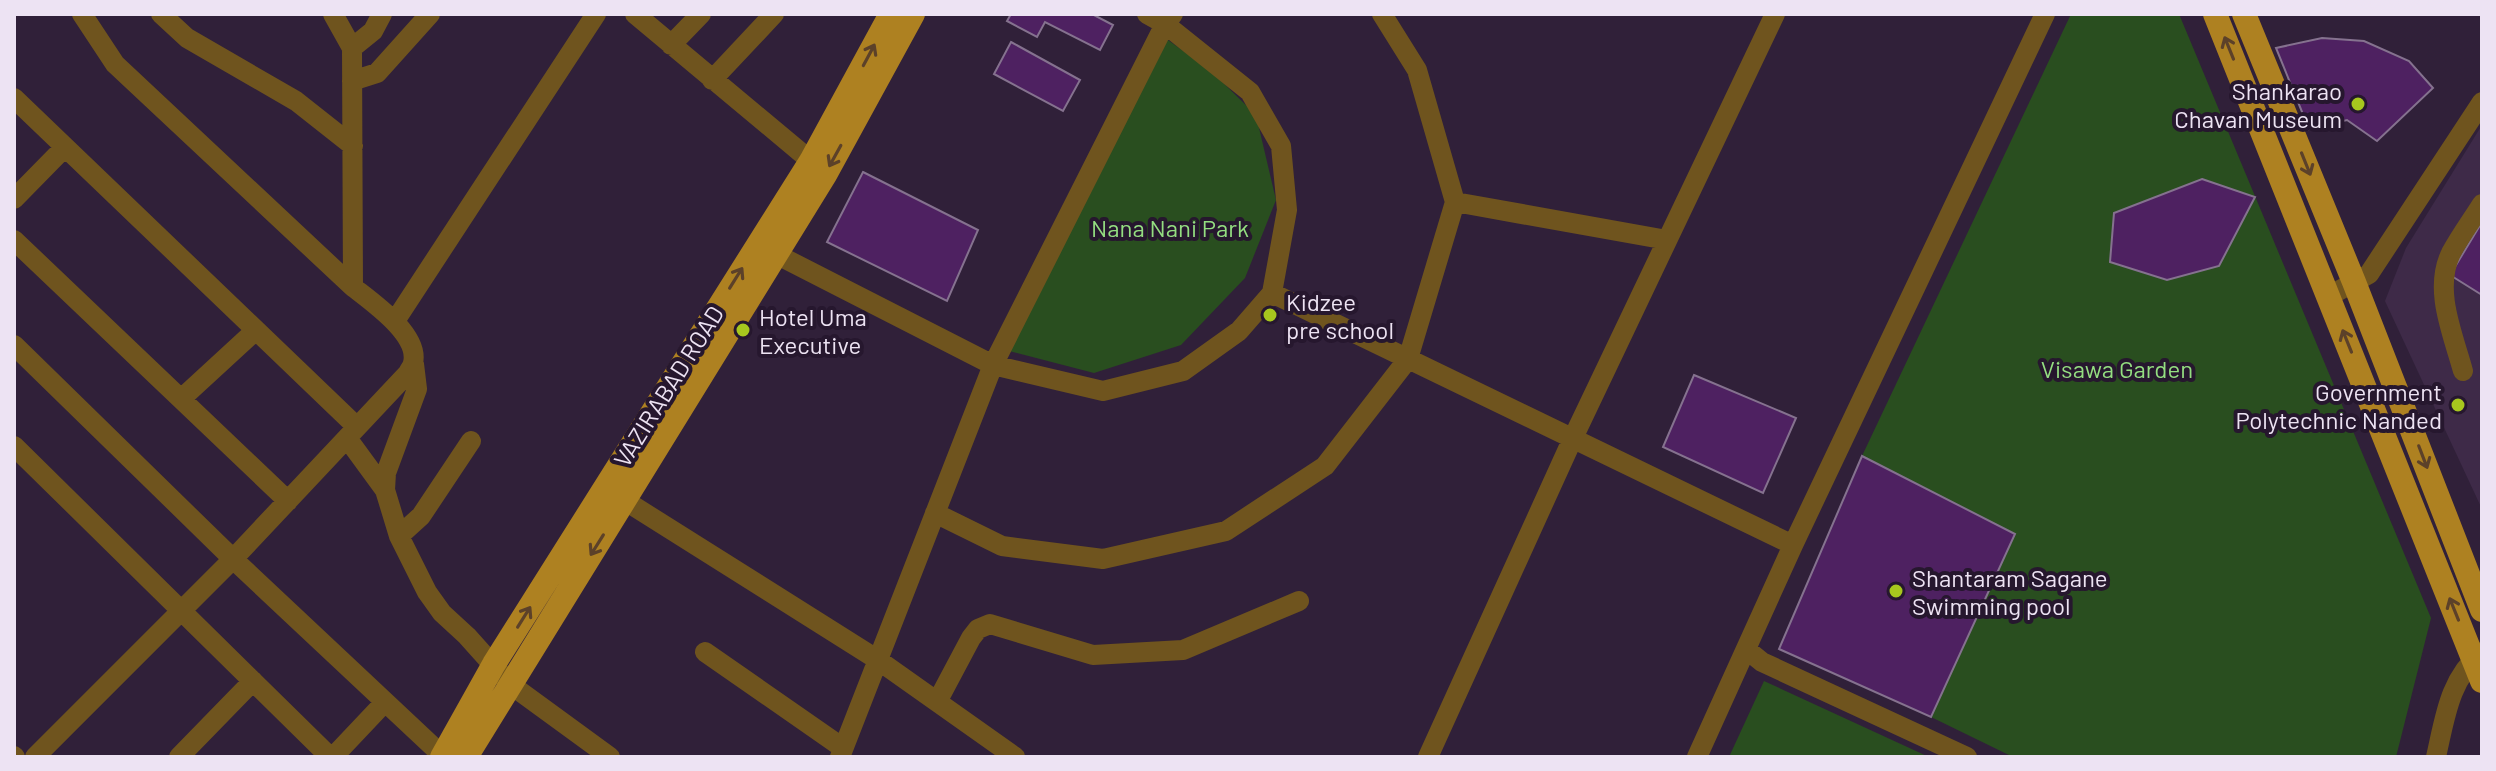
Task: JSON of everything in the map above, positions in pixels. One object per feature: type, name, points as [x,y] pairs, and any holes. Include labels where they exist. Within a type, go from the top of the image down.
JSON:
[{"type":"main road","name":"VAZIRABAD ROAD","points":[[466,757],[624,500],[767,250],[811,161],[891,14]]},
{"type":"main road","name":"VAZIRABAD ROAD","points":[[443,757],[494,664],[767,250],[825,175],[913,14]]},
{"type":"main road","points":[[2215,14],[2479,664]]},
{"type":"main road","points":[[2244,14],[2354,282],[2482,610]]},
{"type":"street","points":[[82,14],[115,64],[353,287],[395,321],[412,347],[417,389],[386,473],[385,490]]},
{"type":"street","points":[[161,14],[187,38],[296,101],[353,146]]},
{"type":"street","points":[[333,14],[352,48],[353,287]]},
{"type":"street","points":[[352,48],[373,31],[382,14]]},
{"type":"street","points":[[352,81],[377,73],[430,14]]},
{"type":"street","points":[[395,321],[596,14]]},
{"type":"street","points":[[671,45],[701,14]]},
{"type":"street","points":[[712,80],[774,14]]},
{"type":"street","points":[[935,513],[1002,546],[1103,559],[1226,531],[1325,466],[1408,359],[1455,202],[1417,70],[1382,14]]},
{"type":"street","points":[[1428,757],[1573,438],[1775,14]]},
{"type":"street","points":[[1697,757],[1793,545],[2045,14]]},
{"type":"street","points":[[640,16],[811,161]]},
{"type":"street","points":[[705,652],[841,753],[993,365],[1162,17],[1250,92],[1281,146],[1287,210],[1272,293],[1239,331],[1183,371],[1103,391],[993,365],[767,250]]},
{"type":"street","points":[[14,98],[256,330],[352,432],[385,490],[399,536],[427,592],[442,613],[510,684],[610,757]]},
{"type":"street","points":[[2329,296],[2369,274],[2482,102]]},
{"type":"street","points":[[14,199],[65,147]]},
{"type":"street","points":[[1455,202],[1667,240]]},
{"type":"street","points":[[2463,371],[2444,301],[2444,278],[2450,255],[2482,204]]},
{"type":"street","points":[[14,240],[288,501]]},
{"type":"street","points":[[1272,293],[1793,545]]},
{"type":"street","points":[[181,399],[256,330]]},
{"type":"street","points":[[14,345],[233,559],[443,757]]},
{"type":"street","points":[[35,757],[233,559],[414,364]]},
{"type":"street","points":[[399,536],[421,516],[471,441]]},
{"type":"street","points":[[14,446],[332,757],[385,702]]},
{"type":"street","points":[[624,500],[878,660],[1015,757]]},
{"type":"street","points":[[937,702],[971,638],[978,629],[990,624],[1093,655],[1183,650],[1299,601]]},
{"type":"street","points":[[1746,649],[1762,662],[1967,757]]},
{"type":"street","points":[[2436,757],[2451,692],[2462,671],[2479,664]]},
{"type":"street","points":[[179,757],[253,681]]},
{"type":"shaded area","name":"Government Polytechnic Nanded","points":[[2482,125],[2482,509],[2385,301],[2406,248]]},
{"type":"green space","name":"Visawa Garden","points":[[2071,14],[2179,14],[2431,618],[2396,757],[2013,757],[1931,717],[2015,535],[1862,456]]},
{"type":"green space","name":"Nana Nani Park","points":[[1165,38],[1210,70],[1256,115],[1276,200],[1245,278],[1181,345],[1094,373],[1009,351]]},
{"type":"green space","points":[[1764,681],[1929,757],[1729,757]]},
{"type":"building","points":[[1011,14],[1092,14],[1113,25],[1100,50],[1045,22],[1037,37],[1007,21]]},
{"type":"building","name":"Shankarao Chavan Museum","points":[[2322,38],[2364,41],[2409,61],[2433,88],[2377,141],[2347,120],[2309,129],[2276,48]]},
{"type":"building","points":[[1011,42],[1080,80],[1063,111],[994,74]]},
{"type":"building","points":[[863,172],[978,230],[947,301],[827,242]]},
{"type":"building","points":[[2202,179],[2255,197],[2219,266],[2167,280],[2110,262],[2114,213]]},
{"type":"building","points":[[2482,222],[2482,295],[2450,275]]},
{"type":"building","points":[[1694,375],[1796,418],[1763,493],[1663,447]]},
{"type":"building","name":"Shantaram Sagane Swimming pool","points":[[1862,456],[2015,534],[1931,717],[1779,649]]},
{"type":"place","name":"Shankarao Chavan Museum","points":[[2358,104]]},
{"type":"place","name":"Kidzee pre school","points":[[1270,315]]},
{"type":"place","name":"Hotel Uma Executive","points":[[743,330]]},
{"type":"place","name":"Government Polytechnic Nanded","points":[[2458,405]]},
{"type":"place","name":"Shantaram Sagane Swimming pool","points":[[1896,591]]}]
